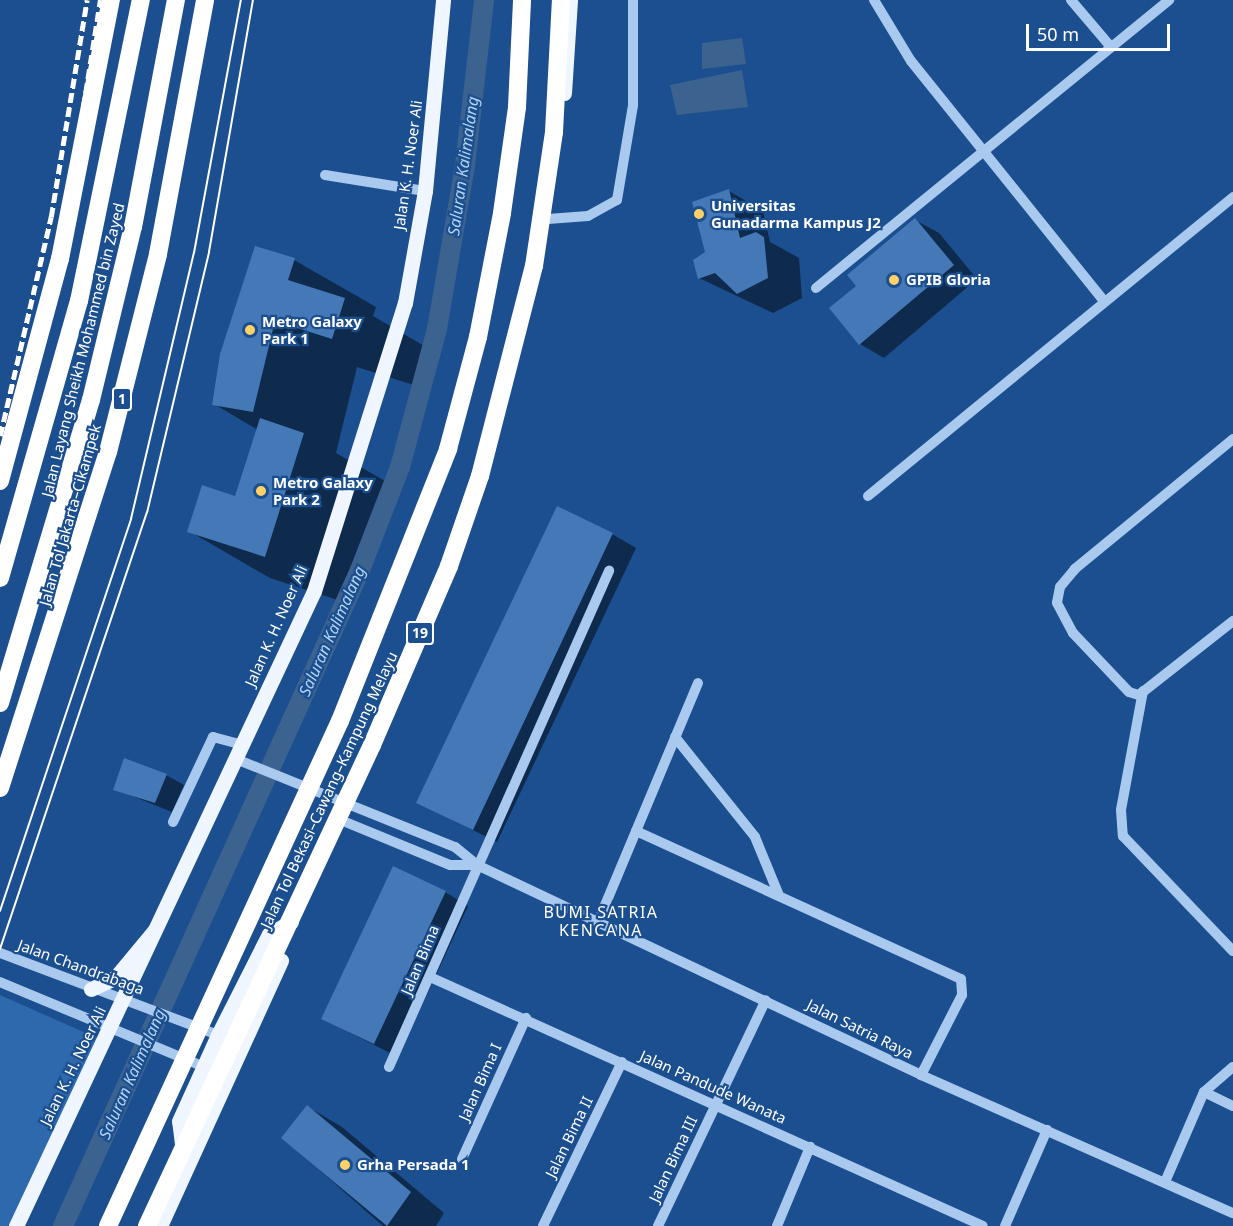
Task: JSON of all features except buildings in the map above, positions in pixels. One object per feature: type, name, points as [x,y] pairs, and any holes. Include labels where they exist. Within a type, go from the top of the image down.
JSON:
[{"type":"highway","points":[[0,481],[60,259],[111,0]]},
{"type":"highway","name":"Jalan Layang Sheikh Mohammed bin Zayed","points":[[0,578],[79,301],[141,0]]},
{"type":"highway","name":"Jalan Layang Sheikh Mohammed bin Zayed","points":[[0,703],[92,400],[133,227],[176,0]]},
{"type":"highway","name":"Jalan Tol Jakarta–Cikampek","points":[[0,788],[108,452],[158,254],[205,0]]},
{"type":"highway","name":"Jalan Tol Bekasi–Cawang–Kampung Melayu","points":[[108,1226],[340,721],[448,449],[478,337],[502,213],[517,107],[522,0]]},
{"type":"highway","name":"Jalan Tol Bekasi–Cawang–Kampung Melayu","points":[[147,1226],[372,746],[449,566],[480,476],[534,266],[554,132],[561,0]]},
{"type":"main road","name":"Jalan K. H. Noer Ali","points":[[16,1226],[133,1001],[161,924],[243,756],[314,591],[405,303],[424,191],[443,0]]},
{"type":"main road","points":[[160,1226],[347,813],[453,569],[516,370],[548,219],[570,0]]},
{"type":"main road","points":[[185,1172],[179,1122],[218,1035],[269,934],[301,916]]},
{"type":"main road","points":[[91,989],[115,978],[132,952],[161,924]]},
{"type":"street","points":[[548,219],[588,216],[617,200],[633,105],[633,0]]},
{"type":"street","points":[[874,0],[911,61],[982,153],[1103,300]]},
{"type":"street","points":[[1071,0],[1111,47]]},
{"type":"street","points":[[816,288],[1169,0]]},
{"type":"street","points":[[325,175],[424,191]]},
{"type":"street","points":[[868,496],[1103,300],[1233,197]]},
{"type":"street","points":[[1233,439],[1075,568],[1060,587],[1057,603],[1073,633],[1129,692],[1143,692],[1233,621]]},
{"type":"street","name":"Jalan Bima","points":[[389,1067],[609,570]]},
{"type":"street","points":[[598,922],[698,683]]},
{"type":"street","points":[[1143,692],[1121,810],[1123,836],[1233,951]]},
{"type":"street","points":[[173,822],[213,737],[243,756],[318,794],[347,813]]},
{"type":"street","points":[[675,737],[755,837],[778,893]]},
{"type":"street","name":"Jalan Satria Raya","points":[[347,813],[455,847],[477,865],[921,1075],[1233,1213]]},
{"type":"street","name":"Jalan Satria Raya","points":[[347,813],[450,865],[477,865]]},
{"type":"street","points":[[636,831],[778,893],[963,981],[962,995],[921,1075]]},
{"type":"street","name":"Jalan Chandrabaga","points":[[0,953],[91,989],[133,1001],[218,1035]]},
{"type":"street","name":"Jalan Pandude Wanata","points":[[430,977],[526,1018],[983,1226]]},
{"type":"street","points":[[0,982],[204,1066]]},
{"type":"street","name":"Jalan Bima III","points":[[658,1226],[714,1104],[766,1000]]},
{"type":"street","name":"Jalan Bima I","points":[[462,1159],[526,1018]]},
{"type":"street","name":"Jalan Bima II","points":[[543,1226],[622,1062]]},
{"type":"street","points":[[1165,1182],[1204,1092],[1233,1068]]},
{"type":"street","points":[[1204,1092],[1233,1106]]},
{"type":"street","points":[[1005,1226],[1047,1130]]},
{"type":"street","points":[[777,1226],[810,1147]]},
{"type":"shaded area","points":[[742,38],[746,64],[702,69],[702,43]]},
{"type":"shaded area","points":[[742,70],[748,107],[677,115],[670,85]]},
{"type":"shaded area","points":[[0,995],[104,1041],[11,1226],[0,1226]]},
{"type":"waterway","name":"Saluran Kalimalang","points":[[63,1226],[360,570],[400,467],[437,329],[465,165],[484,0]]},
{"type":"tram line","points":[[0,911],[131,519],[194,253],[241,0]]},
{"type":"tram line","points":[[0,949],[147,513],[209,252],[253,0]]},
{"type":"railway","points":[[0,436],[51,217],[87,0]]},
{"type":"railway","points":[[0,483],[20,420],[65,222],[100,0]]},
{"type":"place","name":"Universitas Gunadarma Kampus J2","points":[[699,214]]},
{"type":"place","name":"GPIB Gloria","points":[[894,280]]},
{"type":"place","name":"Metro Galaxy Park 1","points":[[250,330]]},
{"type":"place","name":"Metro Galaxy Park 2","points":[[261,491]]},
{"type":"place","name":"Grha Persada 1","points":[[345,1165]]},
{"type":"district","name":"BUMI SATRIA KENCANA","points":[[601,921]]}]
